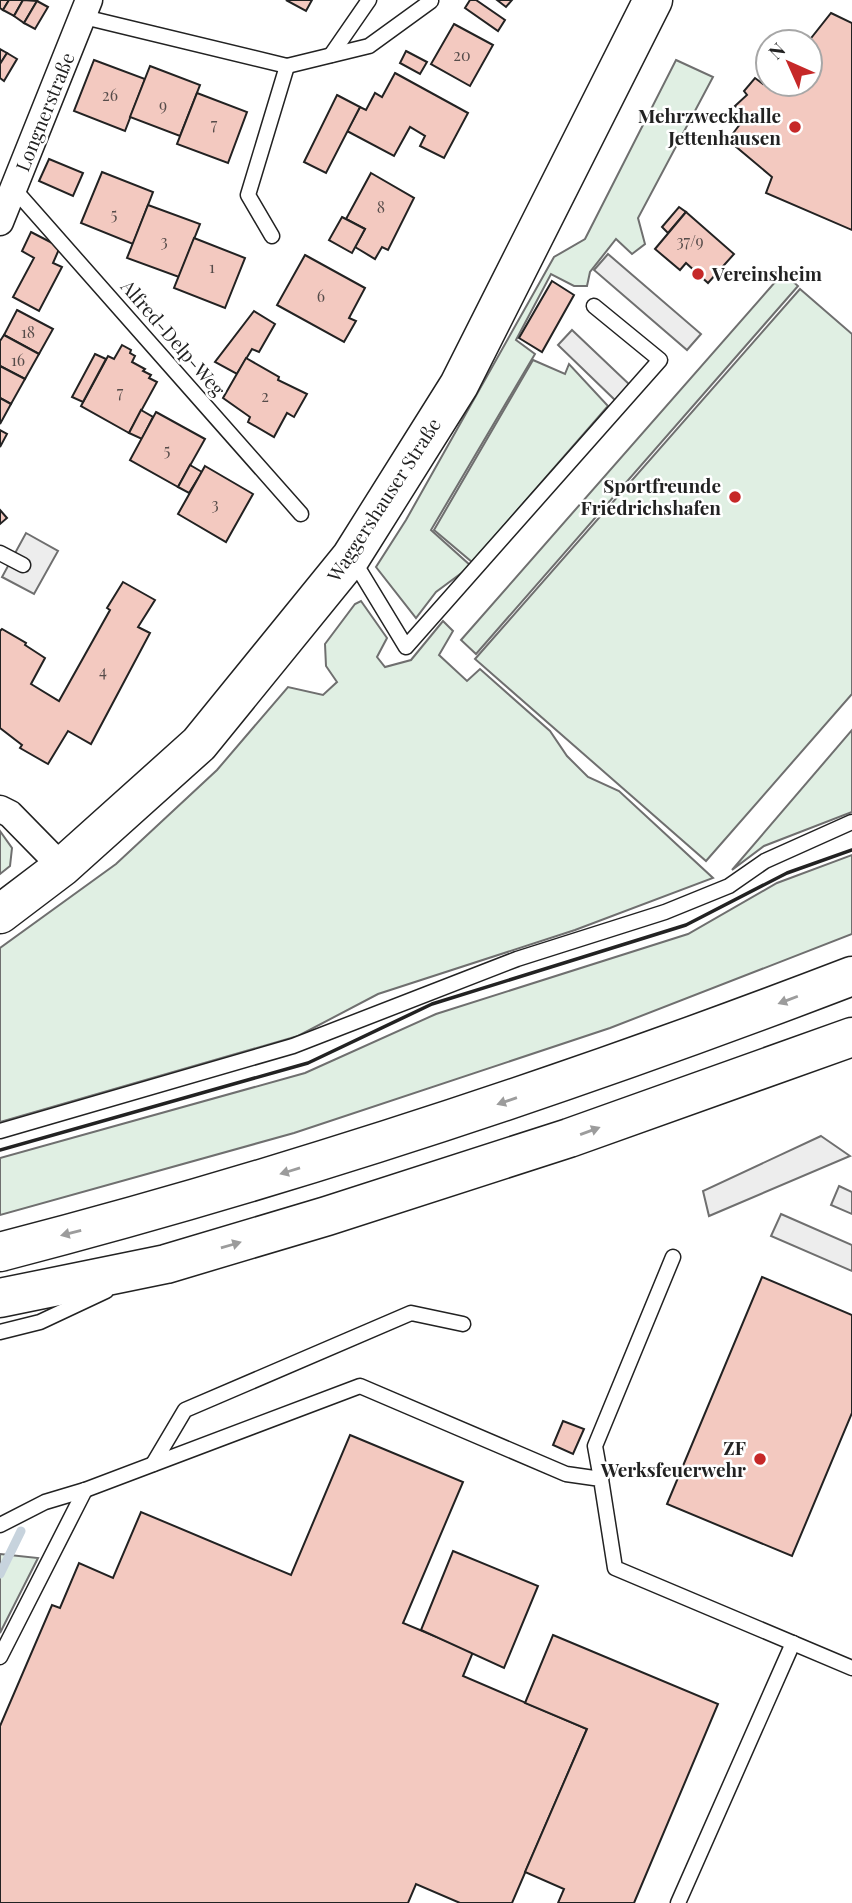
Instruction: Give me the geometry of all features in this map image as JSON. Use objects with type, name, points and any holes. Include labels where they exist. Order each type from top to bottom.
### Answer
[{"type":"main road","name":"Waggershauser Straße","points":[[0,914],[62,867],[199,744],[351,557],[459,385],[653,0]]},
{"type":"main road","points":[[0,1252],[95,1227],[393,1139],[571,1080],[852,976]]},
{"type":"main road","points":[[0,1297],[166,1264],[479,1168],[852,1037]]},
{"type":"street","name":"Longnerstraße","points":[[0,222],[87,9]]},
{"type":"street","points":[[0,809],[10,814],[62,867]]},
{"type":"lane","points":[[331,55],[369,0]]},
{"type":"lane","points":[[87,9],[287,66],[369,46],[431,1]]},
{"type":"lane","points":[[272,236],[248,195],[287,66]]},
{"type":"lane","name":"Alfred-Delp-Weg","points":[[14,189],[301,514]]},
{"type":"lane","points":[[351,557],[406,647],[660,360],[594,306]]},
{"type":"lane","points":[[0,552],[23,565]]},
{"type":"lane","points":[[0,1131],[293,1046],[517,959],[665,912],[729,886],[765,861],[852,822]]},
{"type":"lane","points":[[673,1257],[595,1446],[615,1568],[852,1668]]},
{"type":"lane","points":[[0,1332],[40,1322],[166,1264]]},
{"type":"lane","points":[[153,1464],[185,1410],[411,1312],[463,1324]]},
{"type":"lane","points":[[3,1523],[45,1502],[85,1490],[360,1385],[566,1474],[601,1479]]},
{"type":"lane","points":[[0,1657],[85,1490]]},
{"type":"lane","points":[[678,1903],[793,1643]]},
{"type":"green space","points":[[676,60],[713,77],[638,218],[645,244],[632,254],[616,239],[590,272],[587,286],[574,286],[551,274],[516,340],[535,354],[431,530],[471,566],[436,592],[416,618],[376,567],[406,520],[554,257],[585,239]]},
{"type":"green space","points":[[783,273],[798,286],[476,654],[461,640]]},
{"type":"green space","name":"Sportfreunde Friedrichshafen","points":[[800,289],[852,334],[852,694],[706,861],[475,659]]},
{"type":"green space","points":[[533,360],[565,374],[569,364],[608,406],[472,562],[434,530]]},
{"type":"green space","points":[[361,601],[387,638],[377,657],[385,667],[411,660],[443,621],[453,631],[439,655],[467,681],[480,669],[550,731],[567,756],[588,777],[619,791],[713,878],[575,930],[378,994],[298,1036],[0,1122],[0,948],[116,864],[217,770],[288,687],[323,695],[337,682],[326,666],[325,644],[355,604]]},
{"type":"green space","points":[[852,730],[852,812],[764,846],[732,870]]},
{"type":"green space","points":[[0,831],[12,848],[10,866],[0,874]]},
{"type":"green space","points":[[852,855],[852,934],[610,1028],[294,1133],[0,1215],[0,1158],[305,1073],[436,1014],[688,934],[777,883]]},
{"type":"green space","points":[[0,1554],[38,1558],[0,1633]]},
{"type":"shaded area","points":[[608,254],[701,334],[687,350],[594,270]]},
{"type":"shaded area","points":[[572,330],[631,386],[616,401],[558,345]]},
{"type":"shaded area","points":[[26,533],[58,551],[34,594],[2,577]]},
{"type":"shaded area","points":[[821,1136],[850,1156],[709,1216],[703,1191]]},
{"type":"shaded area","points":[[839,1186],[852,1192],[852,1214],[831,1205]]},
{"type":"shaded area","points":[[781,1214],[852,1245],[852,1271],[771,1236]]},
{"type":"building","points":[[0,0],[9,0],[3,10],[0,8]]},
{"type":"building","points":[[9,0],[23,0],[14,16],[3,10]]},
{"type":"building","points":[[23,0],[37,1],[24,23],[14,16]]},
{"type":"building","points":[[286,0],[312,0],[306,11]]},
{"type":"building","points":[[470,0],[476,0],[505,20],[498,31],[465,8]]},
{"type":"building","points":[[497,0],[512,0],[506,7]]},
{"type":"building","points":[[37,1],[48,7],[35,29],[24,23]]},
{"type":"building","name":"Mehrzweckhalle Jettenhausen","points":[[831,13],[852,23],[852,230],[766,193],[772,177],[728,140],[747,115],[735,106],[747,95],[744,91],[754,79],[754,98],[824,98],[824,28],[819,28]]},
{"type":"building","points":[[454,24],[493,45],[470,86],[431,64]]},
{"type":"building","points":[[0,49],[7,53],[0,64]]},
{"type":"building","points":[[406,51],[427,62],[420,74],[400,63]]},
{"type":"building","points":[[7,53],[17,59],[4,81],[0,78],[0,64]]},
{"type":"building","points":[[94,60],[145,79],[125,131],[74,111]]},
{"type":"building","points":[[150,66],[200,85],[180,136],[130,117]]},
{"type":"building","points":[[395,73],[468,113],[444,158],[420,146],[425,136],[410,127],[394,156],[347,131],[360,107],[366,110],[375,93],[382,97]]},
{"type":"building","points":[[197,93],[247,112],[228,163],[177,144]]},
{"type":"building","points":[[337,95],[360,107],[326,173],[304,162]]},
{"type":"building","points":[[49,159],[83,173],[73,196],[39,181]]},
{"type":"building","points":[[102,172],[153,192],[133,244],[81,223]]},
{"type":"building","points":[[371,173],[414,198],[388,250],[382,247],[375,259],[355,247],[365,229],[346,219]]},
{"type":"building","points":[[148,205],[200,224],[179,277],[127,258]]},
{"type":"building","points":[[679,207],[686,212],[668,233],[662,227]]},
{"type":"building","points":[[686,212],[734,254],[708,283],[686,263],[680,270],[655,249]]},
{"type":"building","points":[[342,217],[365,229],[352,253],[329,240]]},
{"type":"building","points":[[31,232],[60,247],[53,263],[62,267],[39,311],[13,297],[34,258],[22,251]]},
{"type":"building","points":[[194,238],[245,258],[225,308],[174,288]]},
{"type":"building","points":[[305,255],[365,288],[349,318],[356,321],[344,342],[277,305]]},
{"type":"building","points":[[552,281],[574,295],[542,352],[519,338]]},
{"type":"building","points":[[17,310],[53,329],[39,354],[4,335]]},
{"type":"building","points":[[254,311],[275,324],[259,352],[252,349],[237,374],[215,362]]},
{"type":"building","points":[[4,335],[39,354],[25,379],[0,366],[0,341]]},
{"type":"building","points":[[122,345],[135,356],[132,362],[145,369],[143,371],[151,375],[149,378],[157,382],[129,433],[81,406],[108,356],[114,359]]},
{"type":"building","points":[[95,354],[106,359],[83,402],[72,397]]},
{"type":"building","points":[[246,358],[279,377],[278,380],[307,394],[294,417],[287,413],[274,437],[248,422],[250,417],[223,398]]},
{"type":"building","points":[[0,366],[25,379],[11,404],[0,398]]},
{"type":"building","points":[[0,398],[11,404],[0,424]]},
{"type":"building","points":[[141,410],[153,417],[142,439],[129,433]]},
{"type":"building","points":[[156,412],[205,439],[178,487],[130,460]]},
{"type":"building","points":[[0,430],[7,434],[0,447]]},
{"type":"building","points":[[190,465],[202,472],[189,493],[178,487]]},
{"type":"building","points":[[205,466],[253,494],[226,542],[178,514]]},
{"type":"building","points":[[0,510],[7,518],[0,524]]},
{"type":"building","points":[[123,582],[155,600],[138,627],[150,633],[91,744],[68,731],[48,764],[20,748],[22,745],[0,728],[0,631],[2,629],[26,643],[25,645],[45,658],[31,684],[59,701]]},
{"type":"building","name":"ZF Werksfeuerwehr","points":[[762,1277],[852,1315],[852,1413],[792,1556],[667,1504]]},
{"type":"building","points":[[563,1421],[584,1429],[573,1454],[553,1445]]},
{"type":"building","points":[[350,1435],[463,1482],[403,1623],[473,1652],[463,1676],[587,1729],[512,1903],[460,1903],[416,1884],[408,1903],[0,1903],[0,1726],[52,1605],[60,1608],[79,1563],[113,1578],[141,1512],[291,1575]]},
{"type":"building","points":[[453,1551],[538,1586],[504,1668],[421,1630]]},
{"type":"building","points":[[553,1635],[718,1704],[634,1903],[558,1903],[564,1889],[525,1872],[587,1729],[525,1703]]},
{"type":"waterway","points":[[0,1574],[21,1531]]},
{"type":"wall","points":[[0,1150],[308,1063],[432,1004],[686,925],[787,873],[852,850]]},
{"type":"place","name":"Mehrzweckhalle Jettenhausen","points":[[795,127]]},
{"type":"place","name":"Vereinsheim","points":[[698,274]]},
{"type":"place","name":"Sportfreunde Friedrichshafen","points":[[735,497]]},
{"type":"place","name":"ZF Werksfeuerwehr","points":[[760,1459]]}]
